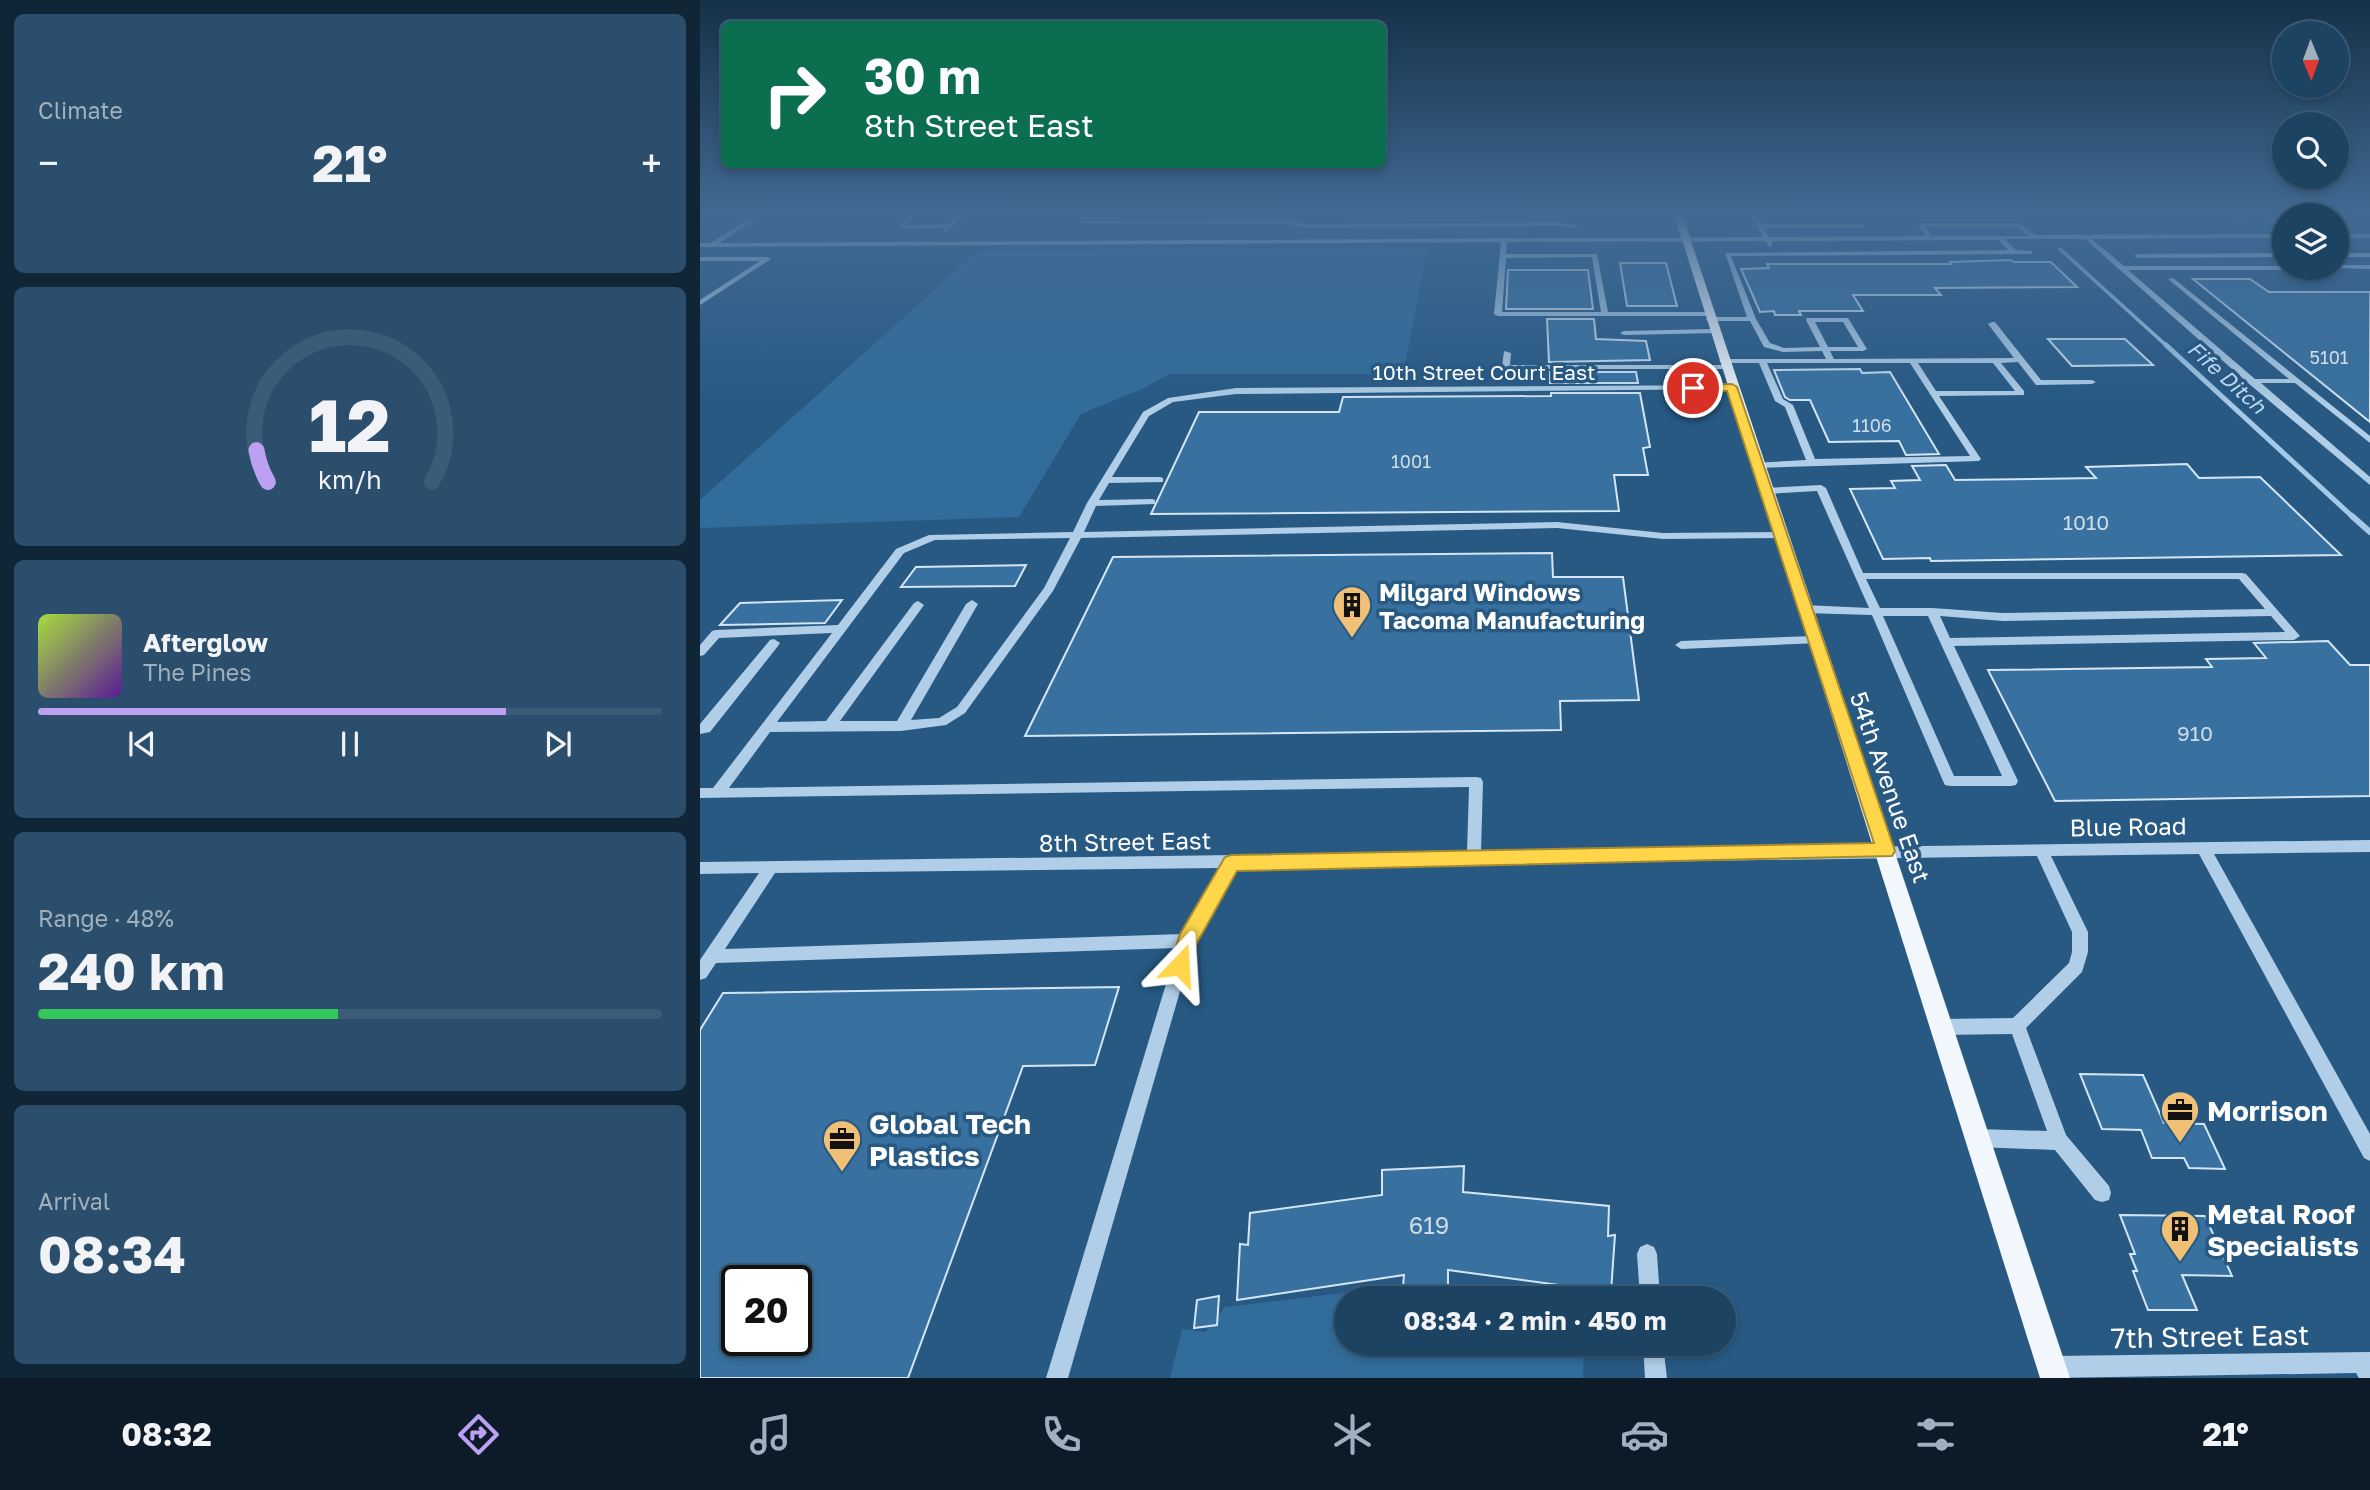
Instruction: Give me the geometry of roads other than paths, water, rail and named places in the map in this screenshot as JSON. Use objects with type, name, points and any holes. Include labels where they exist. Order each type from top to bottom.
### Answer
[{"type":"main road","name":"54th Avenue East","points":[[1697,278],[2054,1373]]},
{"type":"street","points":[[700,303],[738,278]]},
{"type":"street","points":[[1599,278],[1605,314],[1711,321]]},
{"type":"street","points":[[1736,278],[1752,319],[1767,345],[1783,350],[1825,349],[1863,349],[1845,320],[1810,320],[1825,349],[1831,361]]},
{"type":"street","points":[[2135,278],[2370,482]]},
{"type":"street","points":[[2171,279],[2370,440]]},
{"type":"street","points":[[1624,333],[1711,321],[1752,319]]},
{"type":"street","points":[[1992,324],[2039,383],[2092,382]]},
{"type":"street","points":[[1507,354],[1506,367],[1724,364],[1762,361],[1912,361],[1976,459],[1757,465]]},
{"type":"street","points":[[1995,360],[2020,360]]},
{"type":"street","points":[[1934,394],[2021,393],[1995,360]]},
{"type":"street","points":[[1762,361],[1779,401],[1789,405],[1812,462]]},
{"type":"street","points":[[2251,381],[2297,381]]},
{"type":"street","name":"10th Street Court East","points":[[768,727],[901,726],[942,722],[961,710],[1049,589],[1092,503],[1146,414],[1171,400],[1236,391],[1732,387]]},
{"type":"street","points":[[1106,480],[1160,480]]},
{"type":"street","points":[[1092,503],[1152,502]]},
{"type":"street","points":[[717,793],[900,551],[933,537],[1557,525],[1663,536],[1780,535]]},
{"type":"street","points":[[1932,612],[1946,642],[2011,781],[1950,781],[1859,576],[2242,576],[2294,636],[1946,642]]},
{"type":"street","points":[[901,726],[972,604]]},
{"type":"street","points":[[830,726],[918,605]]},
{"type":"street","points":[[1804,608],[2003,617],[2274,612]]},
{"type":"street","points":[[700,652],[716,634],[842,629]]},
{"type":"street","points":[[1681,645],[1814,640]]},
{"type":"street","points":[[700,729],[705,729],[774,643]]},
{"type":"street","points":[[700,793],[1476,782],[1474,857]]},
{"type":"street","name":"Blue Road","points":[[1886,851],[2370,846]]},
{"type":"street","name":"8th Street East","points":[[700,868],[1231,863],[1886,851]]},
{"type":"street","points":[[1057,1378],[1188,941],[1231,863]]},
{"type":"street","points":[[700,973],[771,868]]},
{"type":"street","points":[[712,956],[1188,941]]},
{"type":"street","points":[[1942,1027],[2017,1026],[2059,1141],[2102,1193]]},
{"type":"street","points":[[1977,1138],[2059,1141]]},
{"type":"street","points":[[1647,1254],[1649,1286]]},
{"type":"street","points":[[1654,1356],[1656,1378]]},
{"type":"street","name":"7th Street East","points":[[2054,1373],[2367,1367]]},
{"type":"lane","points":[[1501,278],[1499,314],[1605,314]]},
{"type":"lane","points":[[1912,361],[1995,360]]},
{"type":"lane","points":[[1765,491],[1821,488],[1859,576]]},
{"type":"lane","points":[[2203,848],[2370,1152]]},
{"type":"lane","points":[[2017,1026],[2076,967],[2080,952],[2080,932],[2041,849]]},
{"type":"waterway","name":"Fife Ditch","points":[[2092,278],[2168,347]]},
{"type":"waterway","name":"Fife Ditch","points":[[2166,345],[2354,518]]},
{"type":"waterway","name":"Fife Ditch","points":[[2352,516],[2370,532]]},
{"type":"place","name":"Milgard Windows Tacoma Manufacturing","points":[[1352,639]]},
{"type":"place","name":"Morrison","points":[[2180,1144]]},
{"type":"place","name":"Global Tech Plastics","points":[[842,1173]]},
{"type":"place","name":"Metal Roof Specialists","points":[[2180,1263]]}]
